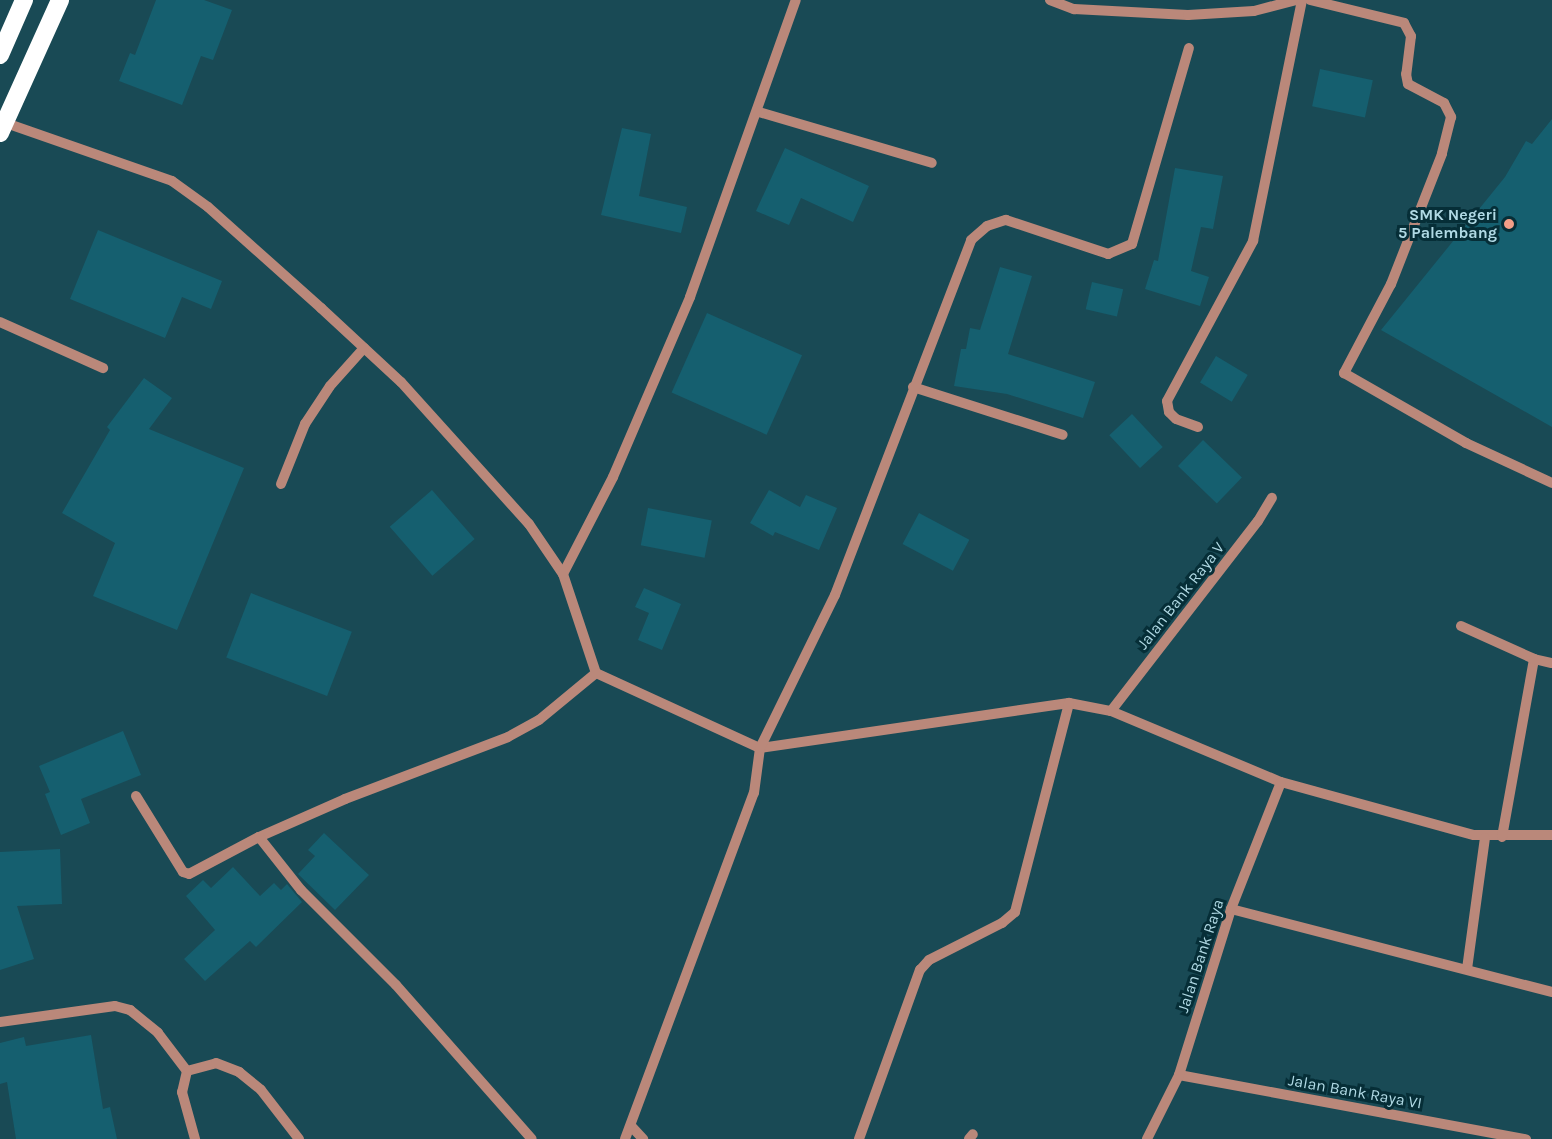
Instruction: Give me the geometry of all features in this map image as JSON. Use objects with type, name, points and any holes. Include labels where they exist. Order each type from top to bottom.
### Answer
[{"type":"highway","points":[[0,55],[24,0]]},
{"type":"highway","points":[[2,126],[60,0]]},
{"type":"street","points":[[563,574],[613,477],[690,297],[759,112],[796,0]]},
{"type":"street","points":[[1050,0],[1075,5],[1188,15],[1254,11],[1296,0]]},
{"type":"street","points":[[1197,427],[1176,419],[1169,412],[1167,401],[1252,241],[1302,0]]},
{"type":"street","points":[[1310,0],[1404,23],[1411,36],[1406,74],[1408,84],[1444,103],[1451,117],[1442,154],[1391,284],[1344,373],[1466,443],[1552,483]]},
{"type":"street","points":[[626,1139],[754,793],[760,748],[835,595],[889,460],[913,387],[967,249],[976,234],[987,226],[1006,220],[1108,255],[1132,244],[1188,48]]},
{"type":"street","points":[[759,112],[932,162]]},
{"type":"street","points":[[2,126],[172,181],[252,244],[401,382],[529,524],[563,574],[596,673],[760,748],[1069,703],[1111,711],[1281,782],[1485,837],[1552,835]]},
{"type":"street","points":[[0,322],[103,368]]},
{"type":"street","points":[[281,484],[305,424],[330,386],[364,348]]},
{"type":"street","points":[[913,387],[1063,435]]},
{"type":"street","name":"Jalan Bank Raya V","points":[[1111,711],[1258,521],[1272,498]]},
{"type":"street","points":[[1461,626],[1534,659],[1552,663]]},
{"type":"street","points":[[1502,837],[1534,659]]},
{"type":"street","points":[[136,796],[183,872],[189,874],[259,837],[345,799],[508,737],[539,720],[596,673]]},
{"type":"street","points":[[859,1139],[920,970],[929,960],[1002,923],[1015,912],[1069,703]]},
{"type":"street","name":"Jalan Bank Raya","points":[[1147,1139],[1179,1075],[1231,909],[1281,782]]},
{"type":"street","points":[[259,837],[301,890],[396,985],[532,1139]]},
{"type":"street","points":[[1467,969],[1485,837]]},
{"type":"street","points":[[1231,909],[1552,992]]},
{"type":"street","points":[[0,1022],[122,1008],[143,1018],[187,1071]]},
{"type":"street","points":[[187,1071],[216,1063],[239,1072],[261,1090],[299,1139]]},
{"type":"street","points":[[187,1071],[182,1092],[195,1139]]},
{"type":"street","name":"Jalan Bank Raya VI","points":[[1179,1075],[1526,1139]]},
{"type":"street","points":[[632,1126],[643,1139]]},
{"type":"building","points":[[156,0],[204,0],[232,10],[213,60],[201,56],[182,105],[119,81],[130,53],[135,55]]},
{"type":"building","points":[[1320,69],[1373,80],[1365,117],[1312,106]]},
{"type":"building","name":"SMK Negeri 5 Palembang","points":[[1552,119],[1552,427],[1381,330],[1505,177],[1526,141],[1532,144]]},
{"type":"building","points":[[622,128],[651,134],[639,196],[687,207],[681,233],[601,215]]},
{"type":"building","points":[[785,148],[869,186],[853,222],[801,198],[789,225],[756,211]]},
{"type":"building","points":[[1175,168],[1223,176],[1213,229],[1201,227],[1191,271],[1209,277],[1200,306],[1145,289],[1154,260],[1158,261]]},
{"type":"building","points":[[98,230],[222,281],[211,309],[182,297],[165,338],[70,299]]},
{"type":"building","points":[[1000,267],[1032,276],[1008,354],[1095,382],[1083,418],[1007,394],[954,386],[961,349],[966,349],[970,328],[980,330]]},
{"type":"building","points":[[1092,282],[1123,289],[1117,316],[1086,309]]},
{"type":"building","points":[[707,313],[802,355],[767,435],[672,392]]},
{"type":"building","points":[[1216,356],[1248,375],[1232,402],[1200,383]]},
{"type":"building","points":[[144,378],[172,398],[149,429],[244,468],[177,630],[93,596],[115,543],[62,513],[110,430],[107,427]]},
{"type":"building","points":[[1132,414],[1163,447],[1140,468],[1109,435]]},
{"type":"building","points":[[1203,440],[1242,478],[1217,503],[1178,466]]},
{"type":"building","points":[[432,490],[475,539],[432,576],[390,527]]},
{"type":"building","points":[[769,490],[800,507],[806,495],[837,508],[819,550],[775,532],[773,536],[750,523]]},
{"type":"building","points":[[648,508],[712,520],[705,558],[641,545]]},
{"type":"building","points":[[919,513],[969,540],[953,571],[903,544]]},
{"type":"building","points":[[644,588],[681,604],[662,650],[638,640],[649,613],[635,607]]},
{"type":"building","points":[[251,593],[352,632],[327,696],[226,657]]},
{"type":"building","points":[[123,731],[141,775],[81,799],[90,823],[61,835],[45,794],[50,792],[39,766]]},
{"type":"building","points":[[324,833],[369,875],[335,910],[298,874],[315,856],[308,850]]},
{"type":"building","points":[[60,849],[62,904],[17,906],[34,959],[0,970],[0,852]]},
{"type":"building","points":[[233,867],[260,896],[274,883],[281,890],[287,884],[302,902],[256,947],[250,941],[205,981],[184,959],[215,930],[186,896],[203,880],[211,888]]},
{"type":"building","points":[[91,1035],[103,1109],[110,1107],[117,1139],[16,1139],[7,1082],[0,1084],[0,1043],[24,1037],[26,1046]]},
{"type":"place","name":"SMK Negeri 5 Palembang","points":[[1509,224]]}]
